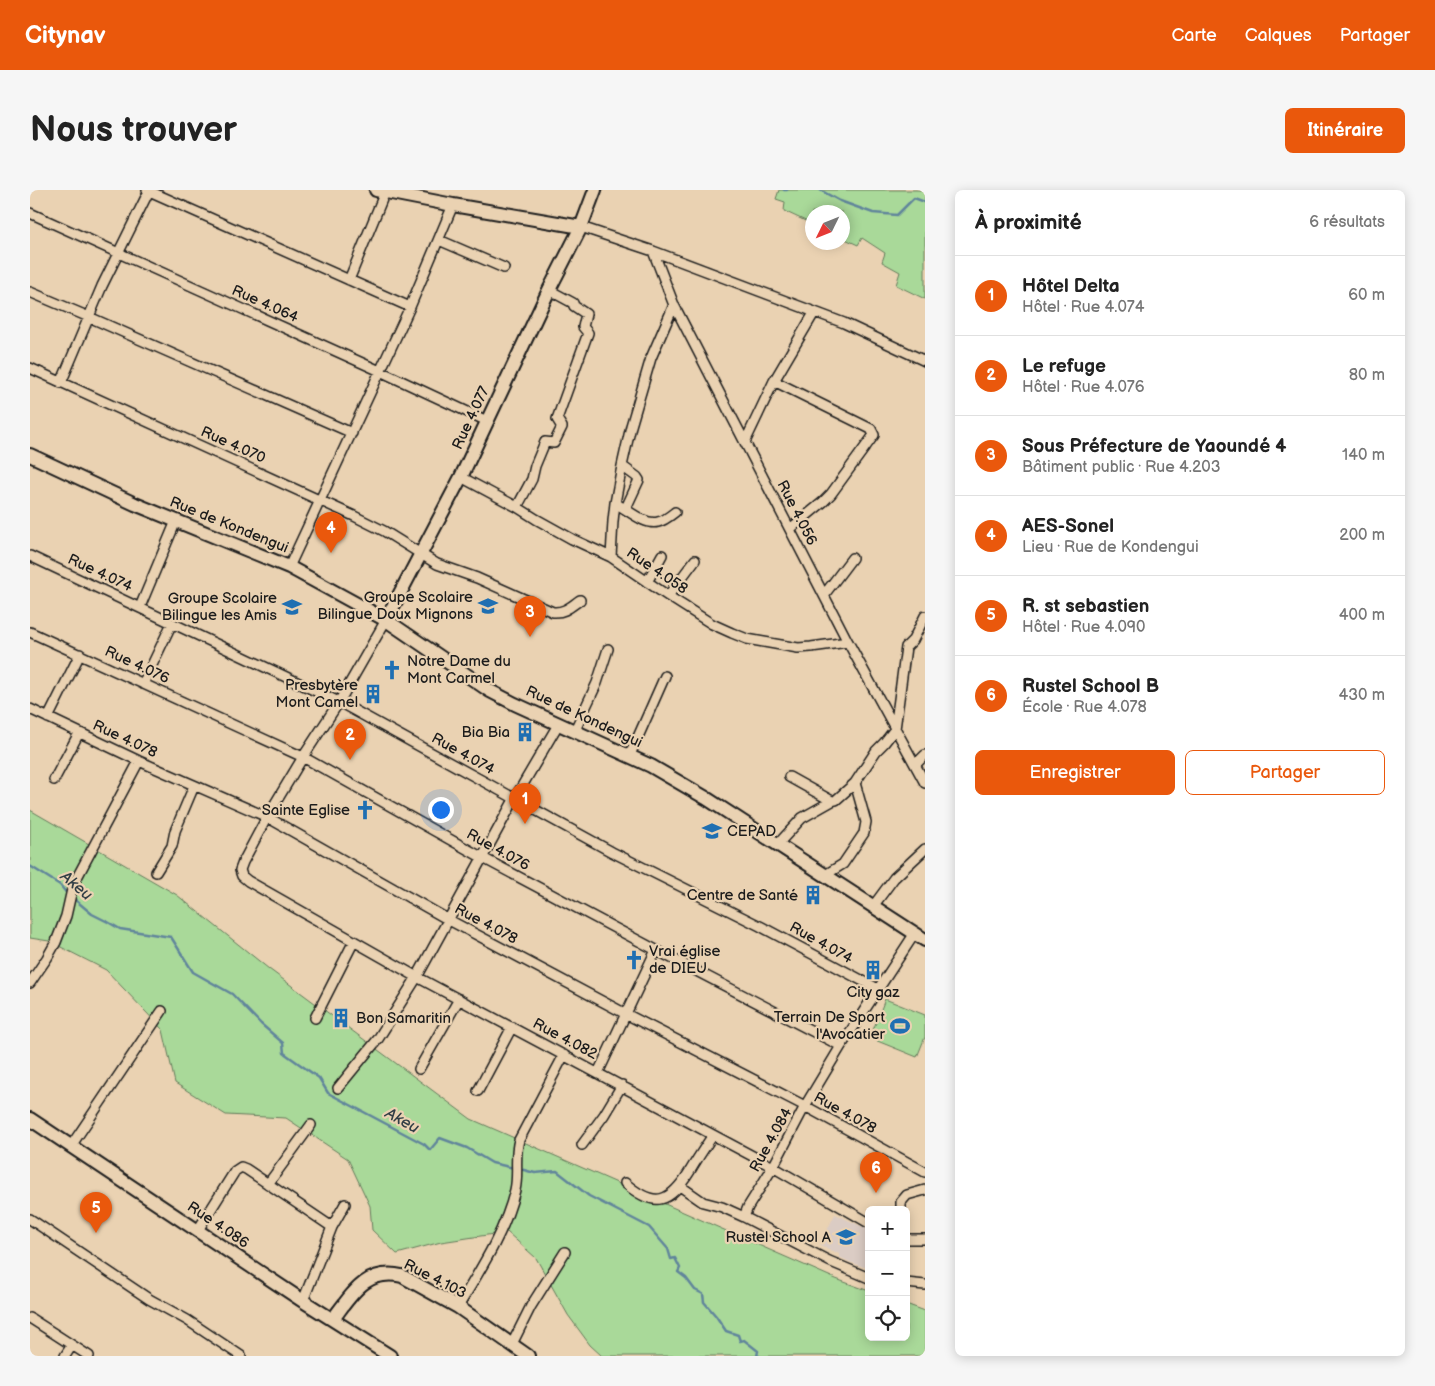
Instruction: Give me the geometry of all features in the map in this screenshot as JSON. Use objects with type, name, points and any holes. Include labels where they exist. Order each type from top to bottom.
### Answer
[{"type":"main road","name":"Rue 4.077","points":[[386,620],[461,477],[549,290],[581,227],[595,190]]},
{"type":"main road","points":[[381,191],[581,227]]},
{"type":"main road","name":"Rue de Kondengui","points":[[30,455],[118,496],[289,567],[386,620],[490,690],[515,704],[630,755],[706,798],[920,937]]},
{"type":"main road","name":"Rue 4.086","points":[[30,1119],[303,1301],[390,1356]]},
{"type":"main road","name":"Rue 4.103","points":[[333,1319],[359,1286],[372,1278],[387,1274],[402,1276],[458,1307],[528,1356]]},
{"type":"street","points":[[61,383],[118,253],[148,191],[410,308]]},
{"type":"street","points":[[349,280],[381,191]]},
{"type":"street","points":[[289,567],[410,308],[454,205]]},
{"type":"street","name":"Rue 4.064","points":[[30,213],[487,421]]},
{"type":"street","points":[[581,227],[653,251],[844,323],[925,361]]},
{"type":"street","points":[[439,240],[504,268]]},
{"type":"street","name":"Rue 4.056","points":[[653,251],[674,306],[848,642],[925,783]]},
{"type":"street","points":[[517,507],[532,478],[545,442],[554,443],[562,427],[557,419],[588,333],[583,327],[586,314],[574,306],[573,302],[549,290]]},
{"type":"street","points":[[30,292],[352,433]]},
{"type":"street","points":[[611,557],[612,521],[631,426],[651,358],[674,306]]},
{"type":"street","points":[[745,442],[774,381],[814,313]]},
{"type":"street","name":"Rue 4.070","points":[[30,368],[320,500],[384,531],[437,564],[477,578],[553,612],[560,613],[580,600]]},
{"type":"street","points":[[774,381],[872,428],[874,436],[831,494],[790,529]]},
{"type":"street","points":[[622,466],[638,477],[639,480],[626,508]]},
{"type":"street","name":"Rue 4.058","points":[[461,477],[517,507],[536,520],[611,557],[712,624],[747,639],[798,648],[848,642]]},
{"type":"street","points":[[615,503],[626,508],[642,520],[649,522],[657,523],[675,512]]},
{"type":"street","points":[[140,607],[176,521]]},
{"type":"street","points":[[647,582],[662,555]]},
{"type":"street","name":"Rue 4.074","points":[[30,556],[339,702],[612,852],[760,926],[878,989]]},
{"type":"street","points":[[824,594],[852,558]]},
{"type":"street","points":[[668,596],[695,560]]},
{"type":"street","points":[[777,845],[802,818],[836,800],[855,783],[876,751],[895,728],[906,647],[913,640],[925,616]]},
{"type":"street","points":[[267,817],[339,702],[386,620]]},
{"type":"street","points":[[143,684],[172,623]]},
{"type":"street","name":"Rue 4.076","points":[[30,632],[303,757],[483,858],[841,1046]]},
{"type":"street","points":[[575,730],[596,684],[608,650]]},
{"type":"street","points":[[48,718],[80,654]]},
{"type":"street","points":[[630,755],[665,676]]},
{"type":"street","name":"Rue 4.078","points":[[30,709],[139,761],[267,817],[449,920],[805,1106],[925,1172]]},
{"type":"street","points":[[338,1088],[378,1039],[417,977],[559,722]]},
{"type":"street","points":[[54,780],[79,732]]},
{"type":"street","points":[[916,764],[925,755]]},
{"type":"street","points":[[30,982],[56,942],[66,916],[73,885],[139,761]]},
{"type":"street","points":[[789,777],[832,801]]},
{"type":"street","points":[[825,875],[843,864],[864,833],[866,822],[855,783]]},
{"type":"street","points":[[156,872],[172,846],[175,831],[194,786]]},
{"type":"street","name":"Rue 4.082","points":[[267,817],[240,870],[242,876],[248,881],[417,977],[773,1167],[865,1221]]},
{"type":"street","points":[[874,906],[894,878],[925,849]]},
{"type":"street","name":"Rue 4.084","points":[[744,1216],[773,1167],[805,1106],[841,1046],[878,989],[920,937]]},
{"type":"street","points":[[315,1018],[354,941]]},
{"type":"street","points":[[598,1073],[656,950]]},
{"type":"street","points":[[419,1069],[459,998]]},
{"type":"street","points":[[71,1146],[162,1010]]},
{"type":"street","points":[[478,1091],[512,1027]]},
{"type":"street","points":[[458,1307],[480,1271],[506,1220],[516,1188],[516,1154],[519,1140],[564,1055]]},
{"type":"street","points":[[582,1145],[604,1115],[622,1085]]},
{"type":"street","points":[[268,1184],[311,1125]]},
{"type":"street","points":[[625,1183],[644,1197],[666,1198],[673,1194],[680,1186],[713,1135]]},
{"type":"street","points":[[198,1230],[238,1169],[241,1168],[246,1169],[332,1226]]},
{"type":"street","points":[[680,1186],[703,1202],[744,1216],[830,1261],[865,1275]]},
{"type":"street","points":[[901,1206],[901,1202],[907,1195],[925,1190]]},
{"type":"street","points":[[303,1301],[332,1226],[345,1204]]},
{"type":"street","points":[[30,1219],[149,1299],[186,1320],[241,1356]]},
{"type":"street","points":[[910,1239],[925,1239]]},
{"type":"street","points":[[512,1344],[531,1306],[565,1252]]},
{"type":"street","points":[[910,1283],[925,1285]]},
{"type":"street","points":[[30,1318],[89,1356]]},
{"type":"street","points":[[65,1356],[72,1344]]},
{"type":"shaded area","name":"Rustel School A","points":[[835,1214],[865,1228],[865,1267],[839,1257],[839,1254],[820,1245]]},
{"type":"green space","points":[[779,190],[925,190],[925,299],[896,285],[900,272],[882,262],[885,253],[862,238],[858,245],[850,241],[850,205],[805,205],[805,221],[784,211],[785,202],[776,199]]},
{"type":"green space","points":[[30,810],[177,895],[269,969],[471,1119],[836,1279],[865,1290],[865,1341],[910,1341],[910,1305],[925,1311],[925,1356],[602,1356],[590,1345],[568,1315],[536,1258],[507,1232],[441,1242],[397,1254],[372,1230],[370,1206],[348,1159],[286,1118],[226,1115],[175,1083],[163,1030],[106,970],[49,941],[30,938]]},
{"type":"green space","name":"Terrain De Sport l'Avocatier","points":[[885,999],[925,1015],[925,1037],[917,1057],[870,1038]]},
{"type":"waterway","points":[[820,190],[840,201],[873,213],[897,215],[914,198],[925,202]]},
{"type":"waterway","name":"Akeu","points":[[30,866],[60,885],[68,895]]},
{"type":"waterway","name":"Akeu","points":[[73,898],[92,914],[120,929],[171,937],[193,972],[232,994],[261,1024],[283,1043],[284,1053],[319,1078],[328,1093],[424,1144],[430,1150],[440,1138],[467,1148],[492,1163],[514,1168]]},
{"type":"waterway","name":"Akeu","points":[[520,1169],[535,1173],[557,1171],[589,1196],[649,1227],[668,1249],[671,1259],[675,1258],[680,1268],[678,1272],[686,1278],[695,1290],[703,1294],[704,1302],[726,1331],[738,1335],[740,1341],[744,1340],[758,1351],[757,1356],[759,1356]]},
{"type":"place","name":"AES-Sonel","points":[[331,553]]},
{"type":"place","name":"Groupe Scolaire Bilingue Doux Mignons","points":[[488,606]]},
{"type":"place","name":"Groupe Scolaire Bilingue les Amis","points":[[292,607]]},
{"type":"place","name":"Sous Préfecture de Yaoundé 4","points":[[530,637]]},
{"type":"place","name":"Notre Dame du Mont Carmel","points":[[392,670]]},
{"type":"place","name":"Presbytère Mont Camel","points":[[373,694]]},
{"type":"place","name":"Bia Bia","points":[[525,732]]},
{"type":"place","name":"Le refuge","points":[[350,760]]},
{"type":"place","name":"Sainte Eglise","points":[[365,810]]},
{"type":"place","name":"Hôtel Delta","points":[[525,824]]},
{"type":"place","name":"CEPAD","points":[[712,831]]},
{"type":"place","name":"Centre de Santé","points":[[813,895]]},
{"type":"place","name":"Vrai église de DIEU","points":[[634,960]]},
{"type":"place","name":"City gaz","points":[[873,970]]},
{"type":"place","name":"Bon Samaritin","points":[[341,1018]]},
{"type":"place","name":"Terrain De Sport l'Avocatier","points":[[900,1026]]},
{"type":"place","name":"Rustel School B","points":[[876,1193]]},
{"type":"place","name":"R. st sebastien","points":[[96,1233]]},
{"type":"place","name":"Rustel School A","points":[[846,1237]]}]
